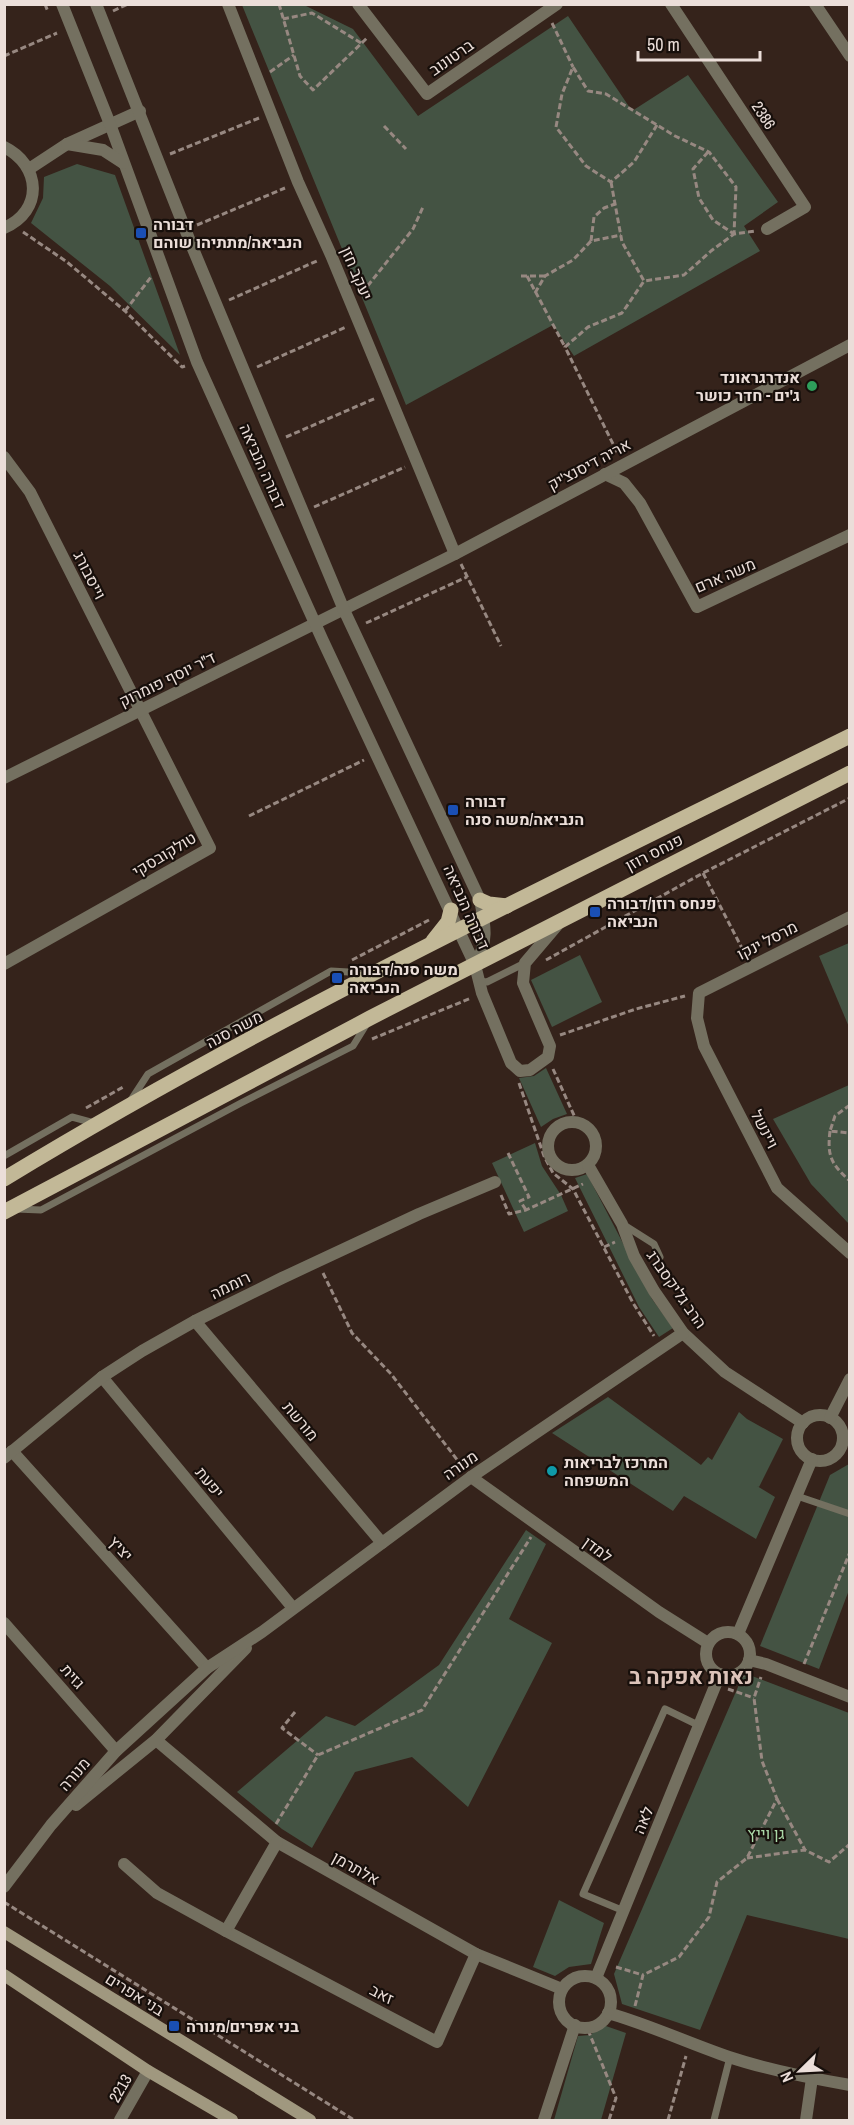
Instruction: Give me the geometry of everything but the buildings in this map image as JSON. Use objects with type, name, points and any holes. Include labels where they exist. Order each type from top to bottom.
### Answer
[{"type":"main road","name":"פנחס רוזן","points":[[483,917],[849,736]]},
{"type":"main road","name":"פנחס רוזן","points":[[475,965],[849,773]]},
{"type":"main road","points":[[480,900],[489,904],[507,906]]},
{"type":"main road","points":[[429,946],[448,922],[450,910]]},
{"type":"main road","name":"משה סנה","points":[[4,1179],[127,1107],[483,917]]},
{"type":"main road","points":[[7,1210],[245,1083],[475,965]]},
{"type":"main road","name":"בני אפרים","points":[[4,1932],[310,2121]]},
{"type":"main road","points":[[4,1976],[148,2071],[232,2121]]},
{"type":"street","name":"דבורה הנביאה","points":[[62,4],[110,124],[197,362],[315,624],[475,965]]},
{"type":"street","name":"דבורה הנביאה","points":[[96,4],[217,306],[344,610],[480,900],[486,936],[482,953],[475,965]]},
{"type":"street","name":"יעקב חזן","points":[[228,4],[298,182],[332,255],[455,554]]},
{"type":"street","name":"ברטונוב","points":[[358,4],[427,94],[552,8]]},
{"type":"street","name":"2386","points":[[671,4],[805,207],[767,229]]},
{"type":"street","points":[[815,4],[849,56]]},
{"type":"street","points":[[29,169],[67,144],[140,111]]},
{"type":"street","points":[[67,144],[103,150],[123,163]]},
{"type":"street","points":[[4,147],[20,156],[29,169],[33,183],[32,198],[26,212],[16,223],[6,227]]},
{"type":"street","name":"אריה דיסנצ'יק","points":[[344,610],[455,554],[849,345]]},
{"type":"street","name":"וייסבורג","points":[[4,457],[30,492],[140,710]]},
{"type":"street","name":"משה ארם","points":[[605,474],[624,483],[640,503],[697,608],[849,536]]},
{"type":"street","name":"ד\"ר יוסף פומרוק","points":[[4,778],[344,610]]},
{"type":"street","name":"טולקובסקי","points":[[4,964],[210,848],[140,710]]},
{"type":"street","name":"מרסל ינקו","points":[[699,993],[849,917]]},
{"type":"street","points":[[475,965],[480,987],[511,1063],[520,1071],[530,1070],[548,1057],[549,1046],[523,982],[524,968],[562,919]]},
{"type":"street","name":"ויינשל","points":[[699,993],[697,1018],[704,1046],[777,1188],[849,1252]]},
{"type":"street","points":[[577,1122],[590,1130],[596,1144],[596,1152],[588,1165],[573,1171],[564,1170],[557,1166],[548,1152],[550,1136],[561,1124],[577,1122]]},
{"type":"street","name":"הרב גליקסברג","points":[[588,1165],[622,1224],[634,1256],[654,1291],[683,1333],[725,1372],[803,1423]]},
{"type":"street","name":"רוממה","points":[[8,1455],[102,1377],[195,1321],[418,1214],[495,1182]]},
{"type":"street","name":"מורשת","points":[[195,1321],[382,1543]]},
{"type":"street","name":"מנורה","points":[[4,1887],[51,1825],[116,1751],[207,1668],[262,1632],[471,1477],[683,1333]]},
{"type":"street","name":"יפעת","points":[[102,1377],[293,1608]]},
{"type":"street","points":[[830,1418],[849,1379]]},
{"type":"street","points":[[819,1415],[830,1418],[839,1426],[846,1440],[833,1457],[826,1460],[806,1456],[799,1446],[798,1433],[803,1423],[819,1415]]},
{"type":"street","name":"יציץ","points":[[8,1455],[207,1668]]},
{"type":"street","points":[[738,1634],[812,1459]]},
{"type":"street","name":"למדן","points":[[471,1477],[659,1612],[708,1643]]},
{"type":"street","name":"גזית","points":[[4,1623],[116,1751]]},
{"type":"street","name":"מנורה","points":[[51,1825],[156,1740],[262,1632]]},
{"type":"street","points":[[731,1632],[738,1634],[747,1642],[750,1654],[748,1660],[741,1671],[718,1680],[706,1658],[708,1643],[718,1634],[731,1632]]},
{"type":"street","points":[[748,1660],[766,1664],[849,1697]]},
{"type":"street","name":"לאה","points":[[596,1978],[718,1680]]},
{"type":"street","name":"אלתרמן","points":[[156,1740],[273,1839],[476,1954],[562,1989]]},
{"type":"street","points":[[226,1931],[273,1839]]},
{"type":"street","name":"זאב","points":[[124,1863],[157,1893],[437,2042],[476,1954]]},
{"type":"street","points":[[589,1976],[596,1978],[608,1990],[610,2006],[608,2013],[596,2025],[581,2026],[562,2014],[560,1997],[562,1989],[573,1978],[589,1976]]},
{"type":"street","points":[[608,2013],[730,2057],[849,2085]]},
{"type":"street","points":[[544,2121],[581,2026]]},
{"type":"street","name":"2213","points":[[120,2121],[148,2071]]},
{"type":"street","points":[[806,2121],[812,2078]]},
{"type":"lane","points":[[480,987],[487,982],[524,968]]},
{"type":"lane","points":[[127,1107],[148,1074],[331,971],[375,974]]},
{"type":"lane","points":[[7,1210],[41,1210],[353,1046],[370,1018]]},
{"type":"lane","points":[[241,1103],[245,1083]]},
{"type":"lane","points":[[4,1156],[72,1117],[96,1124]]},
{"type":"lane","points":[[622,1224],[654,1244],[660,1257]]},
{"type":"lane","points":[[797,1496],[849,1514]]},
{"type":"lane","points":[[624,1911],[583,1894],[665,1709],[700,1726]]},
{"type":"lane","points":[[714,2121],[730,2057]]},
{"type":"path","points":[[279,4],[300,76],[313,90],[377,28]]},
{"type":"path","points":[[552,8],[573,67],[588,92],[606,94],[675,136],[709,152],[736,187],[734,234]]},
{"type":"path","points":[[283,19],[312,13],[361,43]]},
{"type":"path","points":[[4,56],[57,33]]},
{"type":"path","points":[[259,79],[294,56]]},
{"type":"path","points":[[573,67],[562,94],[556,127],[586,166],[610,182],[622,242],[644,281]]},
{"type":"path","points":[[158,158],[272,113]]},
{"type":"path","points":[[610,182],[634,162],[657,125]]},
{"type":"path","points":[[384,126],[406,149]]},
{"type":"path","points":[[709,152],[693,169],[699,198],[713,220],[734,234]]},
{"type":"path","points":[[186,230],[298,182]]},
{"type":"path","points":[[591,241],[594,217],[604,208],[615,204]]},
{"type":"path","points":[[352,305],[413,229],[423,207]]},
{"type":"path","points":[[6,227],[21,231],[67,262],[125,311],[182,367],[197,362]]},
{"type":"path","points":[[565,347],[588,327],[622,313],[644,281],[684,275],[734,234],[752,232]]},
{"type":"path","points":[[521,276],[545,276],[573,260],[591,241],[621,235]]},
{"type":"path","points":[[217,306],[332,255]]},
{"type":"path","points":[[125,311],[162,264]]},
{"type":"path","points":[[526,276],[565,347],[623,465]]},
{"type":"path","points":[[535,293],[545,276]]},
{"type":"path","points":[[245,373],[359,321]]},
{"type":"path","points":[[274,442],[389,392]]},
{"type":"path","points":[[303,512],[417,462]]},
{"type":"path","points":[[455,554],[501,646]]},
{"type":"path","points":[[368,622],[467,577]]},
{"type":"path","points":[[249,816],[376,752]]},
{"type":"path","points":[[524,968],[849,798]]},
{"type":"path","points":[[703,873],[751,967]]},
{"type":"path","points":[[331,971],[431,920]]},
{"type":"path","points":[[353,1046],[480,987]]},
{"type":"path","points":[[547,1039],[636,1009],[699,993]]},
{"type":"path","points":[[511,1063],[544,1156],[553,1173],[573,1188],[633,1303],[662,1347]]},
{"type":"path","points":[[72,1117],[148,1074]]},
{"type":"path","points":[[558,1081],[577,1122]]},
{"type":"path","points":[[849,1105],[836,1116],[830,1131],[828,1147],[832,1162],[849,1181]]},
{"type":"path","points":[[830,1131],[849,1133]]},
{"type":"path","points":[[508,1153],[529,1197],[520,1201],[526,1210]]},
{"type":"path","points":[[495,1182],[509,1214],[526,1210],[596,1177]]},
{"type":"path","points":[[317,1261],[352,1333],[391,1374],[471,1477]]},
{"type":"path","points":[[273,1839],[318,1755],[422,1710],[538,1526]]},
{"type":"path","points":[[798,1677],[849,1552]]},
{"type":"path","points":[[766,1664],[754,1698],[762,1761],[777,1799],[805,1850]]},
{"type":"path","points":[[718,1680],[754,1698]]},
{"type":"path","points":[[295,1712],[282,1728],[318,1755]]},
{"type":"path","points":[[603,1963],[643,1974],[679,1957],[710,1917],[717,1882],[747,1858],[777,1799]]},
{"type":"path","points":[[747,1858],[805,1850],[830,1862],[849,1844]]},
{"type":"path","points":[[4,1902],[354,2121]]},
{"type":"path","points":[[631,2020],[643,1974]]},
{"type":"path","points":[[581,2026],[616,2098],[609,2121]]},
{"type":"path","points":[[668,2121],[690,2042]]},
{"type":"green space","points":[[242,5],[304,5],[353,29],[418,116],[568,16],[632,111],[688,75],[778,202],[744,226],[760,251],[574,356],[553,325],[406,405]]},
{"type":"green space","points":[[77,164],[115,175],[180,355],[110,286],[31,223],[43,198],[44,177]]},
{"type":"green space","points":[[849,943],[849,1027],[819,956]]},
{"type":"green space","points":[[580,955],[602,1002],[552,1027],[531,980]]},
{"type":"green space","points":[[546,1068],[567,1114],[541,1127],[519,1078],[534,1076]]},
{"type":"green space","points":[[849,1085],[849,1224],[811,1184],[773,1119]]},
{"type":"green space","points":[[535,1143],[542,1166],[561,1195],[568,1211],[524,1232],[492,1163]]},
{"type":"green space","points":[[587,1174],[652,1299],[673,1328],[659,1337],[639,1307],[575,1178]]},
{"type":"green space","points":[[608,1397],[701,1465],[708,1457],[712,1460],[739,1412],[783,1439],[759,1487],[757,1486],[775,1497],[756,1539],[684,1496],[673,1511],[552,1433]]},
{"type":"green space","points":[[849,1464],[849,1590],[819,1669],[760,1646],[830,1475]]},
{"type":"green space","points":[[526,1530],[546,1544],[509,1619],[552,1643],[468,1807],[412,1757],[355,1772],[312,1848],[282,1829],[237,1792],[326,1716],[355,1726],[439,1665]]},
{"type":"green space","name":"גן וייץ","points":[[744,1673],[849,1713],[849,1939],[747,1915],[700,2030],[622,2004],[614,1974]]},
{"type":"green space","points":[[559,1900],[604,1923],[591,1964],[569,1967],[555,1976],[533,1967]]},
{"type":"green space","points":[[603,2025],[626,2033],[601,2120],[554,2120],[578,2036],[590,2035]]},
{"type":"place","name":"דבורה הנביאה/מתתיהו שוהם","points":[[141,233]]},
{"type":"place","name":"אנדרגראונד ג'ים - חדר כושר","points":[[812,386]]},
{"type":"place","name":"דבורה הנביאה/משה סנה","points":[[453,810]]},
{"type":"place","name":"פנחס רוזן/דבורה הנביאה","points":[[595,912]]},
{"type":"place","name":"משה סנה/דבורה הנביאה","points":[[337,978]]},
{"type":"place","name":"המרכז לבריאות המשפחה","points":[[552,1471]]},
{"type":"place","name":"בני אפרים/מנורה","points":[[174,2026]]},
{"type":"district","name":"נאות אפקה ב","points":[[691,1676]]}]
